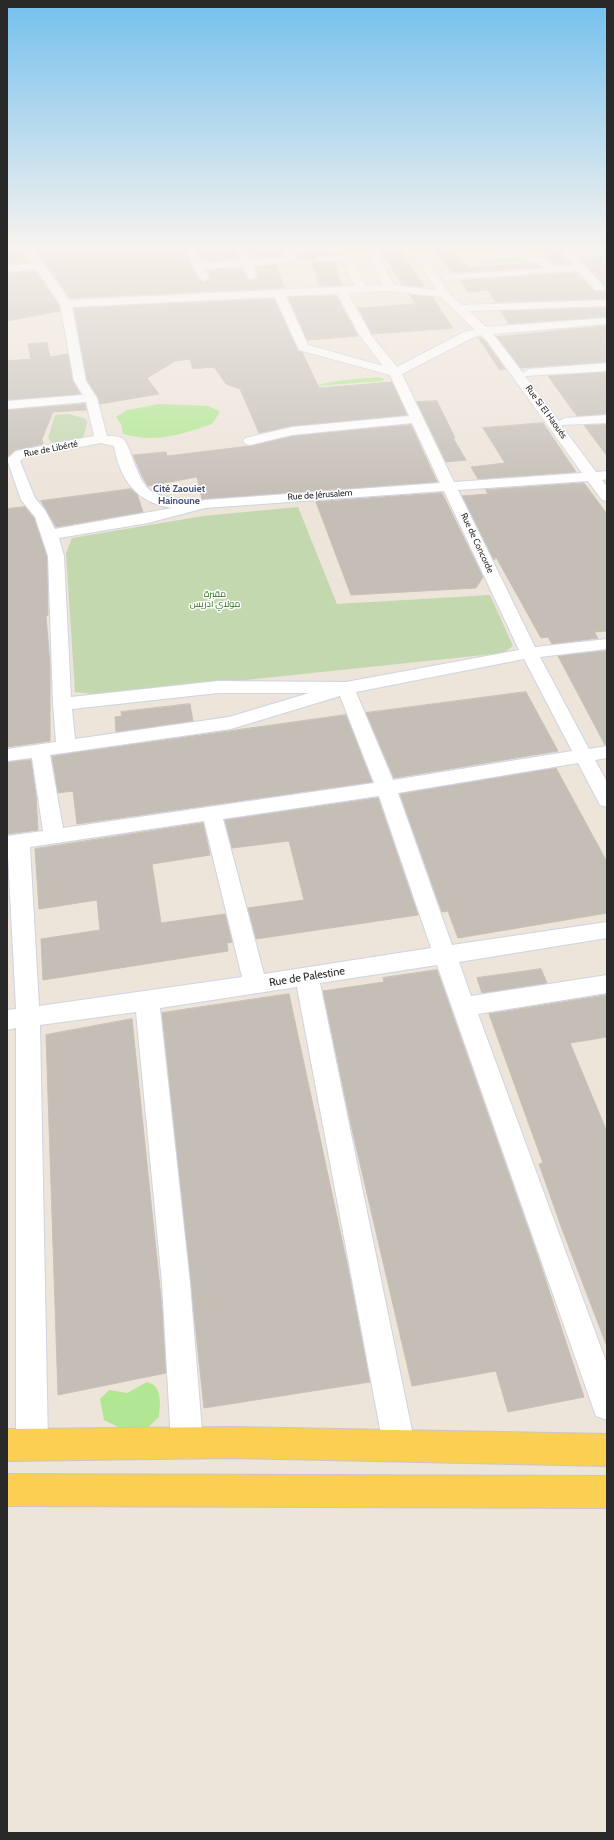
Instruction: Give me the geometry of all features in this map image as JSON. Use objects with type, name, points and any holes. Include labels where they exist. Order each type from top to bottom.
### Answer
[{"type":"main road","points":[[19,1445],[187,1442],[607,1450]]},
{"type":"main road","points":[[7,1490],[607,1492]]},
{"type":"street","points":[[71,329],[80,381],[91,398],[101,439],[117,441],[122,444],[122,454],[134,480],[143,494],[157,500],[176,503],[205,504]]},
{"type":"street","points":[[295,329],[303,347],[395,373],[468,335],[490,330],[505,329]]},
{"type":"street","name":"Rue de Concorde","points":[[362,329],[395,373],[529,653],[607,800]]},
{"type":"street","name":"Rue Si El Haouès","points":[[490,330],[529,372],[603,476],[607,497]]},
{"type":"street","name":"Rue Si El Haouès","points":[[490,330],[491,338],[603,476]]},
{"type":"street","points":[[529,372],[607,367]]},
{"type":"street","points":[[7,405],[91,398]]},
{"type":"street","points":[[250,441],[292,431],[416,419]]},
{"type":"street","points":[[565,422],[607,419]]},
{"type":"street","name":"Rue de Libérté","points":[[66,746],[62,704],[56,556],[54,541],[35,503],[28,500],[11,468],[13,460],[21,454],[101,439]]},
{"type":"street","name":"Rue de Jérusalem","points":[[50,535],[148,518],[205,504],[449,485],[603,476]]},
{"type":"street","points":[[7,755],[231,723],[346,688],[529,653],[607,644]]},
{"type":"street","points":[[62,704],[218,687],[346,688]]},
{"type":"street","points":[[346,688],[386,788],[463,1007],[607,1405]]},
{"type":"street","points":[[40,750],[54,836]]},
{"type":"street","points":[[19,1445],[18,1019],[13,842],[386,788],[607,752]]},
{"type":"street","points":[[212,813],[255,985]]},
{"type":"street","name":"Rue de Palestine","points":[[18,1019],[255,985],[607,930]]},
{"type":"street","points":[[307,977],[399,1446]]},
{"type":"street","points":[[463,1007],[607,984]]},
{"type":"street","points":[[146,1001],[176,1283],[187,1442]]},
{"type":"green space","points":[[379,377],[384,379],[383,381],[317,386],[336,381]]},
{"type":"green space","points":[[159,404],[209,406],[220,412],[212,424],[179,434],[158,438],[147,438],[123,434],[121,424],[116,417],[127,410]]},
{"type":"green space","points":[[69,414],[86,419],[87,423],[83,438],[52,443],[48,438],[55,415]]},
{"type":"green space","name":"مقبرة مولاي ادريس","points":[[298,507],[337,604],[490,595],[513,646],[503,653],[102,695],[75,692],[66,553],[72,538],[203,516]]},
{"type":"green space","points":[[147,1382],[156,1387],[158,1391],[160,1401],[159,1417],[139,1436],[122,1435],[118,1427],[104,1420],[100,1399],[109,1390],[127,1393]]},
{"type":"building","points":[[78,329],[288,329],[298,351],[302,352],[319,388],[392,382],[407,415],[292,426],[259,433],[240,389],[226,384],[214,367],[193,369],[190,359],[175,361],[147,378],[159,394],[100,404],[98,397],[87,380]]},
{"type":"building","points":[[302,329],[354,329],[358,336],[307,340]]},
{"type":"building","points":[[369,329],[441,329],[372,334]]},
{"type":"building","points":[[578,329],[607,329],[607,362],[521,368],[497,337]]},
{"type":"building","points":[[479,338],[486,342],[505,369],[500,370]]},
{"type":"building","points":[[47,343],[50,357],[68,354],[73,381],[80,394],[7,400],[7,361],[31,359],[28,344]]},
{"type":"building","points":[[607,372],[607,414],[577,416],[548,376]]},
{"type":"building","points":[[437,401],[455,438],[453,438],[466,460],[446,462],[417,402]]},
{"type":"building","points":[[85,404],[86,410],[53,412],[42,439],[43,444],[16,450],[7,457],[7,410]]},
{"type":"building","points":[[543,423],[576,472],[478,479],[471,467],[505,463],[483,428]]},
{"type":"building","points":[[607,424],[607,456],[584,425]]},
{"type":"building","points":[[411,425],[437,482],[202,499],[197,477],[148,486],[133,455],[166,452],[167,456],[250,446],[292,436]]},
{"type":"building","points":[[584,483],[607,514],[607,631],[594,632],[598,638],[552,644],[548,637],[541,638],[496,557],[494,560],[462,496],[488,494],[486,490]]},
{"type":"building","points":[[131,489],[137,494],[143,512],[56,527],[41,501]]},
{"type":"building","points":[[442,493],[483,577],[476,588],[351,595],[316,502]]},
{"type":"building","points":[[25,507],[34,518],[47,556],[48,615],[46,616],[50,665],[50,741],[7,747],[7,509]]},
{"type":"building","points":[[606,651],[607,745],[605,745],[558,656]]},
{"type":"building","points":[[526,692],[558,751],[394,778],[366,713]]},
{"type":"building","points":[[190,704],[193,721],[116,732],[115,717],[122,716],[121,712]]},
{"type":"building","points":[[346,715],[372,782],[77,824],[73,791],[58,793],[52,756]]},
{"type":"building","points":[[31,760],[36,796],[38,830],[7,834],[7,762]]},
{"type":"building","points":[[556,768],[607,862],[607,913],[458,938],[448,911],[442,912],[400,794]]},
{"type":"building","points":[[378,798],[418,915],[256,939],[248,908],[304,900],[289,841],[232,848],[225,820]]},
{"type":"building","points":[[203,823],[210,855],[152,864],[161,923],[225,914],[232,942],[227,943],[228,951],[43,980],[41,939],[100,930],[97,900],[39,909],[35,849]]},
{"type":"building","points":[[541,969],[547,983],[482,993],[477,978]]},
{"type":"building","points":[[437,970],[538,1257],[584,1397],[508,1412],[496,1371],[412,1386],[351,1125],[323,991],[384,982],[383,978]]},
{"type":"building","points":[[289,994],[348,1268],[370,1382],[204,1408],[162,1013]]},
{"type":"building","points":[[607,995],[607,1037],[570,1043],[607,1132],[606,1344],[562,1229],[539,1164],[543,1163],[489,1014]]},
{"type":"building","points":[[132,1019],[162,1308],[166,1373],[58,1395],[46,1035]]},
{"type":"district","name":"Cité Zaouiet Hainoune","points":[[179,494]]}]
